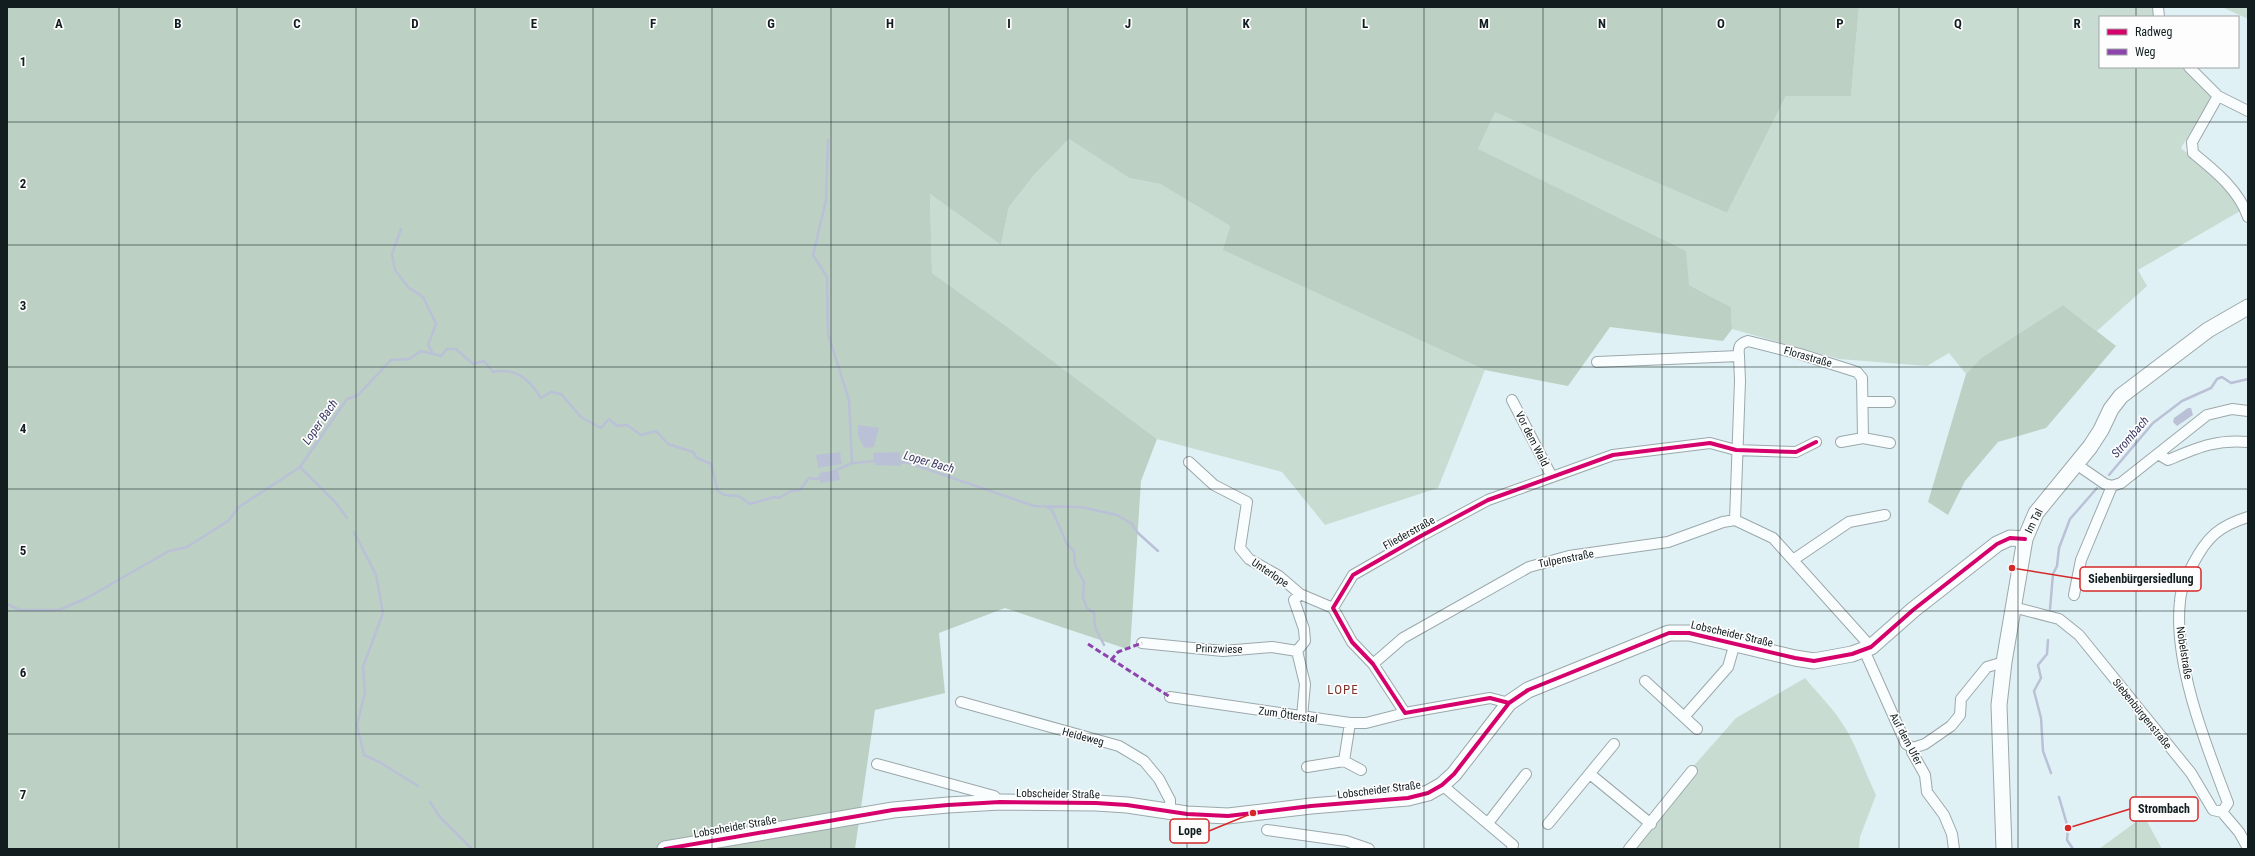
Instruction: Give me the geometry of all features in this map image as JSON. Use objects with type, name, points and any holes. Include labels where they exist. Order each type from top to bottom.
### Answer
[{"type":"street","points":[[2190,68],[2218,96],[2248,111]]},
{"type":"street","points":[[2218,96],[2192,142],[2191,148],[2193,153],[2224,179],[2244,206],[2248,217]]},
{"type":"street","name":"Im Tal","points":[[2004,849],[1999,705],[2004,662],[2025,539],[2036,513],[2090,447],[2111,409],[2121,396],[2208,330],[2248,307]]},
{"type":"street","name":"Florastraße","points":[[1738,356],[1738,347],[1742,343],[1748,341],[1849,368],[1857,372],[1862,378],[1863,438]]},
{"type":"street","points":[[1597,362],[1738,356],[1740,380],[1736,450],[1735,520],[1773,538],[1867,648]]},
{"type":"street","name":"Vor dem Wald","points":[[1512,400],[1552,477]]},
{"type":"street","points":[[1863,402],[1890,402]]},
{"type":"street","points":[[2076,464],[2105,484],[2112,486],[2121,483],[2207,415],[2232,409],[2248,411]]},
{"type":"street","points":[[1841,442],[1863,438],[1890,443]]},
{"type":"street","points":[[2158,454],[2168,460],[2206,444],[2229,440],[2248,442]]},
{"type":"street","points":[[1736,450],[1796,452],[1816,442]]},
{"type":"street","name":"Fliederstraße","points":[[1333,608],[1353,575],[1488,500],[1613,455],[1710,443],[1736,450]]},
{"type":"street","name":"Unterlope","points":[[1190,462],[1214,485],[1247,502],[1240,548],[1249,559],[1279,576],[1300,594],[1333,608]]},
{"type":"street","points":[[2074,595],[2081,560],[2112,486]]},
{"type":"street","points":[[1793,560],[1849,522],[1885,515]]},
{"type":"street","name":"Nobelstraße","points":[[2222,812],[2228,803],[2208,750],[2186,674],[2179,624],[2180,600],[2184,583],[2199,554],[2212,535],[2230,523],[2248,517]]},
{"type":"street","name":"Tulpenstraße","points":[[1373,664],[1403,638],[1529,566],[1569,556],[1668,542],[1723,522],[1735,520]]},
{"type":"street","name":"Lobscheider Straße","points":[[665,849],[900,809],[1000,802],[1096,803],[1127,805],[1170,812],[1228,816],[1312,806],[1408,798],[1428,793],[1442,785],[1454,774],[1509,703],[1528,690],[1669,632],[1689,633],[1795,658],[1814,661],[1852,654],[1867,648],[1997,544],[2010,538],[2025,539]]},
{"type":"street","name":"Unterlope","points":[[1297,651],[1305,641],[1304,629],[1294,600],[1300,594]]},
{"type":"street","name":"Siebenbürgenstraße","points":[[2013,607],[2059,619],[2079,635],[2191,773],[2213,810],[2222,812],[2239,832],[2248,848]]},
{"type":"street","points":[[1333,608],[1352,642],[1373,664],[1405,713],[1490,698],[1509,703]]},
{"type":"street","name":"Prinzwiese","points":[[1142,643],[1223,651],[1272,647],[1297,651]]},
{"type":"street","points":[[1684,717],[1728,667],[1735,643]]},
{"type":"street","name":"Auf dem Ufer","points":[[1867,648],[1906,744],[1913,748],[1912,752],[1925,775],[1926,792],[1944,814],[1952,834],[1954,849]]},
{"type":"street","points":[[1297,651],[1305,684],[1302,717]]},
{"type":"street","points":[[1913,748],[1925,744],[1951,726],[1960,715],[1961,699],[1987,667],[2004,662]]},
{"type":"street","points":[[1646,681],[1697,729]]},
{"type":"street","name":"Zum Ötterstal","points":[[1170,697],[1350,723],[1366,723],[1405,713]]},
{"type":"street","name":"Heideweg","points":[[961,702],[1119,746],[1144,761],[1159,780],[1170,800],[1170,812]]},
{"type":"street","points":[[1344,761],[1350,723]]},
{"type":"street","points":[[1548,824],[1614,744]]},
{"type":"street","points":[[1307,767],[1344,761],[1361,770]]},
{"type":"street","name":"Lobscheider Straße","points":[[877,764],[994,796],[1000,802]]},
{"type":"street","points":[[1629,849],[1651,824],[1692,771]]},
{"type":"street","points":[[1488,823],[1526,774]]},
{"type":"street","points":[[1590,774],[1651,824]]},
{"type":"street","points":[[1442,785],[1488,823],[1514,848]]},
{"type":"street","points":[[1268,830],[1346,841],[1369,849]]},
{"type":"green space","points":[[7,7],[1859,7],[1851,96],[1786,96],[1727,213],[1495,112],[1478,149],[1686,251],[1689,285],[1731,307],[1732,329],[1723,341],[1610,327],[1568,386],[1485,370],[1223,250],[1230,226],[1160,184],[1129,178],[1069,139],[1035,174],[1009,207],[1001,245],[930,194],[932,273],[1006,326],[1157,439],[1141,481],[1130,650],[1005,608],[939,633],[945,693],[875,710],[855,849],[7,849]]},
{"type":"green space","points":[[1859,7],[2154,7],[2156,16],[2099,16],[2099,68],[2184,68],[2212,97],[2181,148],[2221,181],[2242,210],[2138,270],[2147,286],[2097,331],[2063,305],[1981,358],[1966,374],[1949,353],[1927,366],[1839,359],[1732,329],[1731,307],[1689,285],[1478,149],[1495,111],[1727,213],[1786,96],[1851,96]]},
{"type":"green space","points":[[2222,7],[2248,7],[2248,19]]},
{"type":"green space","points":[[1069,139],[1129,178],[1160,184],[1230,226],[1224,250],[1485,370],[1438,488],[1325,525],[1282,472],[1157,439],[1006,326],[932,273],[930,194],[1001,245],[1009,207],[1035,174]]},
{"type":"green space","points":[[2063,305],[2116,346],[2046,428],[1998,442],[1965,481],[1948,515],[1928,502],[1966,374],[1981,358]]},
{"type":"green space","points":[[1805,678],[1834,711],[1847,731],[1876,795],[1860,837],[1859,849],[1633,849],[1691,769],[1736,718]]},
{"type":"green space","points":[[2144,816],[2162,849],[2099,849]]},
{"type":"water","points":[[2188,408],[2191,408],[2193,415],[2177,426],[2173,422],[2174,418]]},
{"type":"water","points":[[858,425],[879,428],[874,447],[864,448],[858,435]]},
{"type":"water","points":[[840,452],[842,464],[818,468],[816,455]]},
{"type":"water","points":[[900,452],[901,466],[875,465],[873,453]]},
{"type":"water","points":[[838,470],[840,480],[820,483],[819,473]]},
{"type":"waterway","points":[[828,140],[826,200],[813,255],[827,277],[828,334],[849,400],[852,463]]},
{"type":"waterway","points":[[401,229],[392,254],[395,270],[408,287],[423,297],[436,324],[428,345],[433,354]]},
{"type":"waterway","name":"Loper Bach","points":[[7,604],[20,610],[59,610],[87,598],[169,551],[187,547],[228,521],[239,507],[300,467],[347,399],[358,395],[391,360],[409,359],[421,351],[441,356],[447,349],[456,349],[473,364],[484,361],[493,372],[509,371],[515,373],[522,376],[541,398],[551,392],[561,394],[581,417],[601,428],[609,419],[617,426],[627,425],[641,435],[656,431],[668,444],[693,452],[697,458],[711,464],[718,491],[724,495],[739,496],[750,504],[774,497],[779,498],[791,491],[800,490],[809,478],[817,479],[822,477]]},
{"type":"waterway","name":"Strombach","points":[[2109,475],[2153,423],[2182,401],[2211,388],[2217,379],[2222,377],[2231,383],[2248,379]]},
{"type":"waterway","name":"Loper Bach","points":[[834,471],[852,463],[877,461]]},
{"type":"waterway","name":"Loper Bach","points":[[898,462],[909,463],[1034,506],[1081,507],[1117,515],[1131,523],[1138,533],[1158,551]]},
{"type":"waterway","points":[[300,467],[336,503],[347,518]]},
{"type":"waterway","name":"Strombach","points":[[2050,609],[2053,574],[2057,566],[2059,548],[2070,519],[2097,488]]},
{"type":"waterway","points":[[1045,506],[1052,510],[1067,544],[1074,551],[1075,565],[1084,582],[1083,597],[1087,608],[1094,613],[1095,627],[1104,645]]},
{"type":"waterway","points":[[354,532],[376,575],[383,613],[363,667],[365,692],[357,725],[364,755],[381,763],[418,786]]},
{"type":"waterway","name":"Strombach","points":[[2048,640],[2047,654],[2038,665],[2041,678],[2034,691],[2041,718],[2043,751],[2051,773]]},
{"type":"waterway","name":"Strombach","points":[[2059,797],[2068,828],[2067,840],[2073,849]]},
{"type":"waterway","points":[[430,802],[440,817],[472,849]]},
{"type":"marked path","points":[[1111,660],[1118,652],[1142,643]]},
{"type":"marked path","points":[[1088,644],[1170,697]]},
{"type":"cycle path","points":[[1509,703],[1490,698],[1405,713],[1373,664],[1352,642],[1333,608],[1353,575],[1488,500],[1613,455],[1710,443],[1736,450],[1796,452],[1816,442]]},
{"type":"cycle path","points":[[665,849],[893,810],[948,805],[1000,802],[1096,803],[1127,805],[1187,814],[1228,816],[1311,806],[1408,798],[1428,793],[1442,785],[1454,774],[1509,703],[1528,690],[1669,633],[1689,633],[1795,658],[1814,661],[1852,654],[1871,647],[1913,610],[1997,544],[2010,538],[2025,539]]},
{"type":"place","name":"Siebenbürgersiedlung","points":[[2012,568]]},
{"type":"place","name":"Lope","points":[[1253,813]]},
{"type":"place","name":"Strombach","points":[[2068,828]]},
{"type":"district","name":"LOPE","points":[[1343,689]]}]
